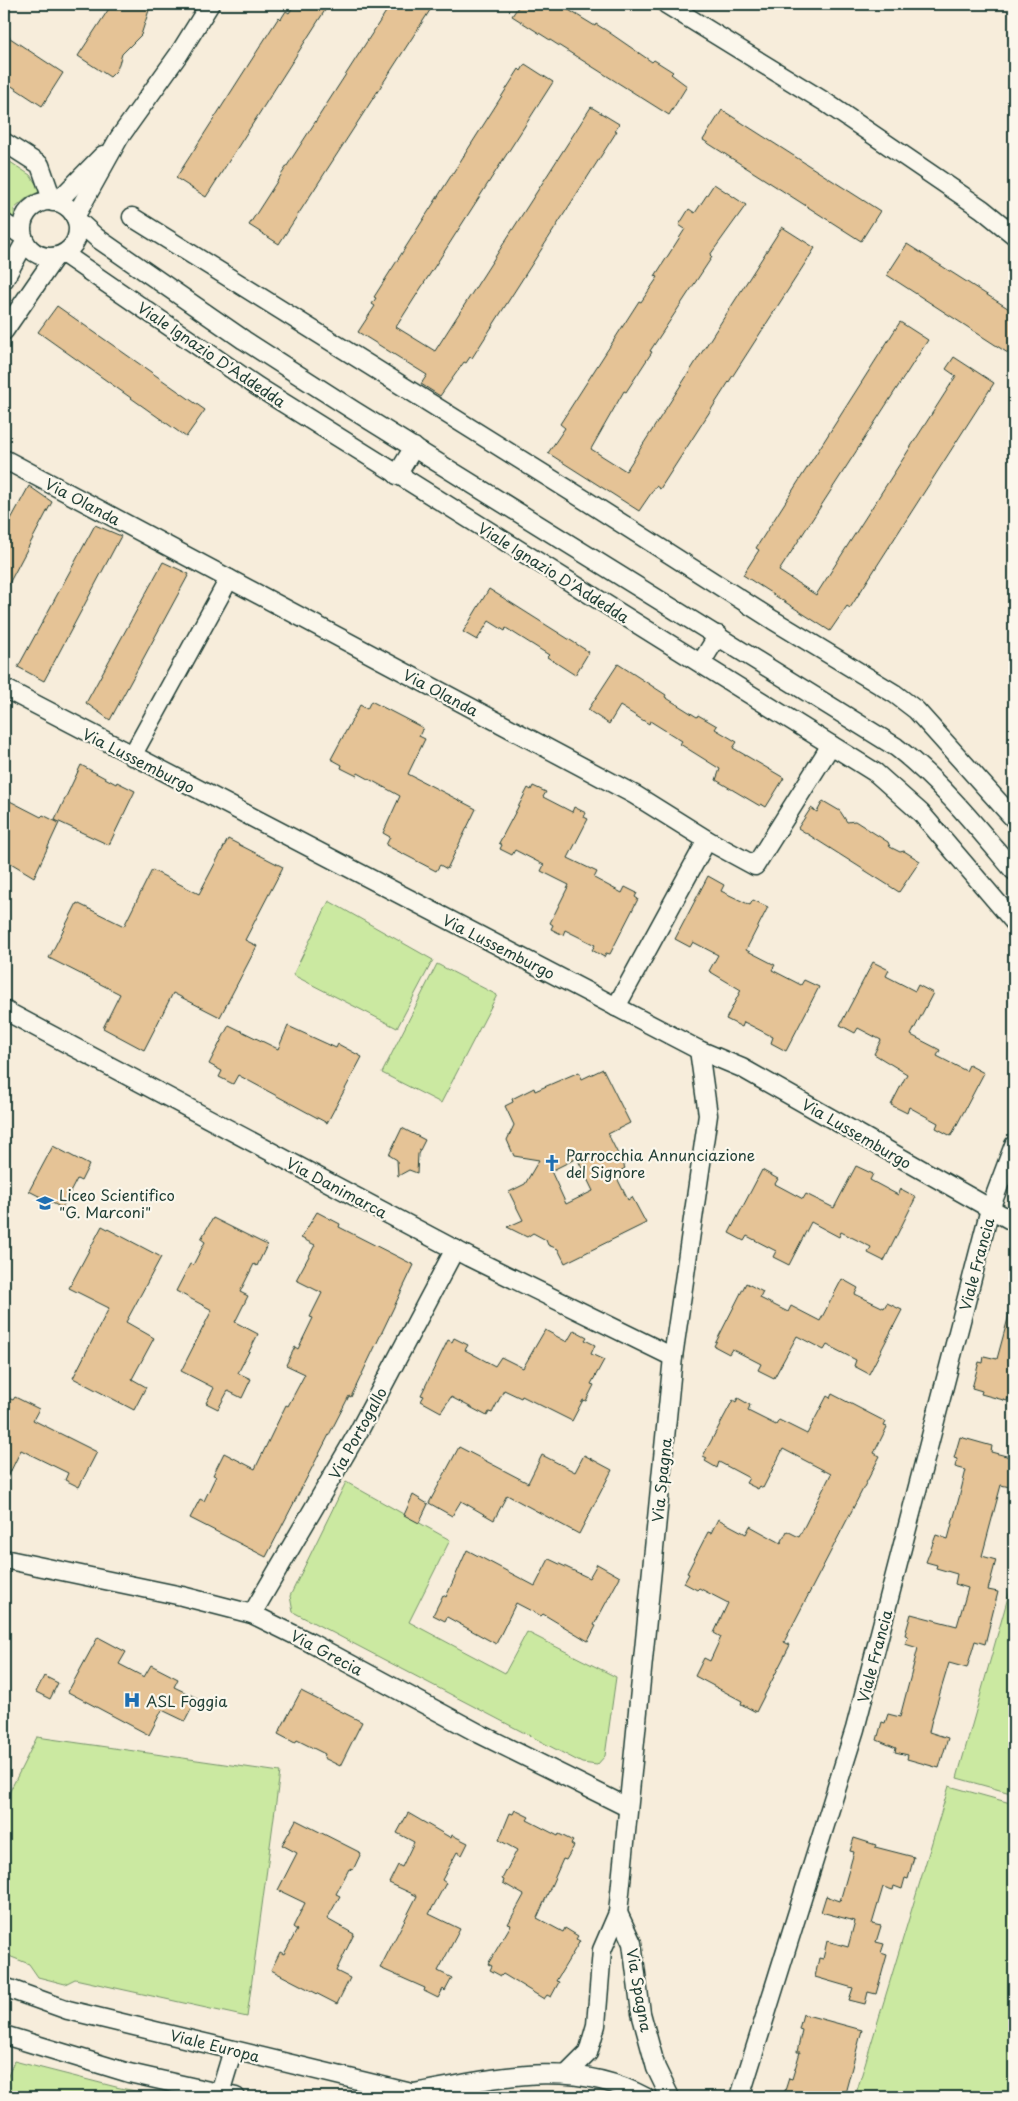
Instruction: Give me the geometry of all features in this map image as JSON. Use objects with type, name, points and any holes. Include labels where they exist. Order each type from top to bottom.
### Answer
[{"type":"street","points":[[4,332],[60,255],[76,239],[76,219],[119,138],[179,54],[210,4]]},
{"type":"street","points":[[666,4],[825,102],[982,209],[1014,235]]},
{"type":"street","points":[[4,280],[24,239],[24,219],[29,212],[36,206],[55,202],[119,138]]},
{"type":"street","points":[[4,142],[40,165],[55,202],[71,210],[76,219]]},
{"type":"street","points":[[132,217],[585,500],[773,620],[895,694],[916,710],[946,741],[1014,819]]},
{"type":"street","name":"Viale Ignazio D'Addedda","points":[[76,219],[97,238],[244,340],[896,746],[920,766],[952,798],[1014,871]]},
{"type":"street","points":[[4,223],[24,239],[38,254],[60,255]]},
{"type":"street","name":"Viale Ignazio D'Addedda","points":[[60,255],[230,369],[876,773],[921,813],[1014,922]]},
{"type":"street","points":[[397,474],[414,447]]},
{"type":"street","name":"Via Olanda","points":[[4,460],[635,795],[707,840],[755,866],[831,744]]},
{"type":"street","points":[[132,756],[229,579]]},
{"type":"street","points":[[701,663],[718,635]]},
{"type":"street","name":"Via Lussemburgo","points":[[4,688],[699,1050],[742,1068],[1014,1222]]},
{"type":"street","points":[[616,1006],[707,840]]},
{"type":"street","name":"Via Danimarca","points":[[4,1010],[456,1249],[673,1357]]},
{"type":"street","name":"Via Spagna","points":[[568,2073],[588,2053],[596,2025],[602,1950],[618,1912],[673,1357],[708,1114],[699,1050]]},
{"type":"street","name":"Viale Francia","points":[[740,2097],[855,1728],[990,1209],[1014,1145]]},
{"type":"street","name":"Via Portogallo","points":[[252,1614],[360,1428],[456,1249]]},
{"type":"street","name":"Via Grecia","points":[[4,1559],[182,1596],[252,1614],[309,1642],[480,1734],[627,1807]]},
{"type":"street","name":"Via Spagna","points":[[618,1912],[632,1943],[641,2013],[656,2068],[670,2097]]},
{"type":"street","name":"Viale Europa","points":[[4,1987],[68,2010],[419,2095]]},
{"type":"street","points":[[4,2035],[129,2073],[228,2095],[233,2050]]},
{"type":"street","points":[[419,2095],[537,2074],[568,2073],[594,2078],[645,2097]]},
{"type":"green space","points":[[4,158],[30,175],[41,191],[28,197],[14,209],[15,223],[4,215]]},
{"type":"green space","points":[[329,901],[433,960],[397,1028],[293,975]]},
{"type":"green space","points":[[437,964],[497,995],[441,1103],[382,1073]]},
{"type":"green space","points":[[346,1482],[450,1540],[409,1622],[505,1673],[527,1632],[616,1677],[605,1756],[597,1765],[582,1763],[293,1612],[290,1596]]},
{"type":"green space","points":[[1014,1576],[1014,1794],[957,1778]]},
{"type":"green space","points":[[37,1737],[280,1772],[247,2017],[75,1979],[65,1984],[38,1977],[29,1964],[4,1954],[4,1803]]},
{"type":"green space","points":[[949,1786],[1014,1804],[1014,2097],[855,2097]]},
{"type":"green space","points":[[14,2061],[120,2088],[167,2097],[4,2097],[4,2086]]},
{"type":"building","points":[[112,4],[151,4],[141,35],[122,54],[117,70],[110,77],[78,56]]},
{"type":"building","points":[[295,4],[329,4],[206,197],[176,178],[279,17],[281,19],[286,11],[289,13]]},
{"type":"building","points":[[391,4],[434,4],[279,244],[249,225]]},
{"type":"building","points":[[520,4],[571,4],[567,9],[595,26],[596,24],[652,62],[654,60],[673,72],[671,74],[687,86],[669,115],[512,16]]},
{"type":"building","points":[[4,34],[63,73],[42,106],[4,81]]},
{"type":"building","points":[[525,64],[553,82],[396,327],[435,351],[591,107],[619,124],[615,130],[617,131],[472,358],[470,357],[466,363],[464,362],[440,396],[421,384],[427,375],[358,332],[375,306],[372,304],[376,298],[374,297],[519,69],[521,71]]},
{"type":"building","points":[[722,110],[880,211],[861,241],[703,140]]},
{"type":"building","points":[[714,184],[746,205],[710,255],[712,257],[650,351],[652,352],[626,392],[624,391],[591,449],[626,471],[782,227],[815,248],[660,489],[656,486],[639,511],[548,453],[565,428],[560,424],[639,301],[641,302],[658,277],[655,276],[685,229],[679,225],[689,209],[695,213]]},
{"type":"building","points":[[907,244],[1014,312],[1014,357],[887,275]]},
{"type":"building","points":[[57,306],[205,410],[186,437],[38,332]]},
{"type":"building","points":[[900,322],[928,340],[779,571],[816,595],[956,376],[946,369],[954,357],[994,383],[850,608],[847,606],[830,631],[743,575],[759,550],[756,548]]},
{"type":"building","points":[[29,486],[52,502],[4,593],[4,532]]},
{"type":"building","points":[[95,525],[121,536],[44,681],[18,667]]},
{"type":"building","points":[[163,562],[189,574],[110,720],[86,703]]},
{"type":"building","points":[[489,589],[589,652],[575,675],[547,657],[549,655],[506,628],[505,631],[489,621],[477,640],[463,632]]},
{"type":"building","points":[[618,664],[666,695],[665,697],[697,717],[698,715],[717,726],[715,729],[737,742],[733,748],[784,778],[766,807],[761,804],[760,806],[716,780],[720,769],[680,744],[682,741],[650,721],[649,724],[620,706],[609,724],[588,710]]},
{"type":"building","points":[[371,701],[423,728],[419,736],[425,739],[408,774],[476,809],[447,869],[440,865],[436,871],[386,845],[390,837],[383,833],[400,796],[358,773],[357,776],[341,768],[342,765],[331,759],[360,705],[367,709]]},
{"type":"building","points":[[81,765],[116,784],[117,782],[135,791],[109,845],[55,820]]},
{"type":"building","points":[[533,786],[546,792],[543,797],[572,812],[574,807],[586,813],[584,817],[588,819],[568,858],[597,872],[594,878],[622,893],[625,887],[637,893],[635,897],[638,899],[610,954],[606,953],[604,957],[592,950],[595,945],[565,930],[563,935],[551,929],[553,925],[550,923],[569,885],[541,871],[544,865],[515,850],[512,855],[500,849],[502,845],[499,843],[528,788],[531,790]]},
{"type":"building","points":[[4,798],[41,817],[43,815],[59,823],[34,877],[4,859]]},
{"type":"building","points":[[823,801],[840,811],[847,822],[855,821],[888,842],[890,847],[900,852],[904,851],[920,861],[899,892],[798,828],[811,808],[817,812]]},
{"type":"building","points":[[228,839],[283,867],[245,940],[257,946],[220,1017],[173,993],[144,1050],[103,1028],[120,994],[49,958],[77,903],[124,926],[152,870],[199,894]]},
{"type":"building","points":[[708,876],[724,885],[721,891],[750,905],[753,900],[768,907],[746,950],[775,965],[772,970],[801,985],[804,980],[819,987],[786,1051],[771,1043],[773,1037],[744,1022],[742,1027],[726,1019],[741,990],[709,971],[718,955],[693,942],[690,947],[675,939]]},
{"type":"building","points":[[873,962],[889,970],[886,976],[915,991],[918,985],[933,993],[911,1035],[940,1050],[937,1056],[966,1071],[969,1065],[984,1073],[951,1136],[936,1128],[938,1123],[909,1107],[907,1113],[891,1105],[907,1074],[874,1054],[881,1040],[858,1028],[855,1033],[840,1025]]},
{"type":"building","points":[[229,1025],[278,1049],[288,1026],[336,1048],[338,1044],[362,1057],[327,1123],[238,1075],[233,1084],[219,1077],[222,1071],[209,1064]]},
{"type":"building","points":[[603,1069],[630,1123],[608,1134],[625,1168],[615,1174],[628,1200],[632,1197],[646,1223],[565,1263],[558,1249],[548,1245],[546,1240],[533,1233],[527,1237],[507,1227],[523,1220],[509,1192],[525,1184],[539,1160],[514,1156],[507,1140],[514,1125],[505,1106],[513,1102],[512,1099],[534,1088],[535,1091],[579,1072],[582,1079]],"holes":[[[577,1158],[593,1191],[566,1204],[551,1171]]]},
{"type":"building","points":[[402,1128],[425,1140],[418,1154],[417,1173],[409,1170],[398,1176],[397,1160],[389,1155]]},
{"type":"building","points":[[53,1146],[89,1165],[81,1181],[77,1179],[62,1208],[29,1191]]},
{"type":"building","points":[[856,1166],[873,1174],[870,1180],[898,1195],[901,1189],[916,1197],[884,1261],[868,1253],[871,1247],[841,1232],[839,1237],[811,1222],[789,1265],[773,1257],[776,1251],[747,1236],[744,1241],[729,1233],[762,1170],[778,1179],[775,1184],[803,1199],[806,1194],[834,1208]]},
{"type":"building","points":[[317,1212],[340,1224],[339,1227],[414,1265],[351,1397],[349,1396],[266,1557],[190,1518],[200,1499],[204,1501],[216,1476],[213,1475],[224,1453],[255,1469],[286,1405],[288,1406],[305,1374],[286,1365],[295,1347],[298,1349],[313,1318],[310,1317],[322,1293],[296,1280],[315,1245],[301,1238]]},
{"type":"building","points":[[213,1218],[267,1245],[257,1266],[254,1264],[240,1292],[248,1296],[235,1322],[258,1334],[238,1373],[251,1379],[242,1398],[228,1391],[218,1409],[206,1403],[214,1388],[181,1371],[212,1310],[176,1291],[190,1264],[193,1265],[205,1242],[201,1239]]},
{"type":"building","points":[[102,1226],[161,1257],[126,1322],[154,1338],[132,1379],[146,1387],[134,1410],[73,1378],[109,1308],[69,1288]]},
{"type":"building","points":[[842,1279],[858,1288],[855,1294],[884,1308],[887,1303],[902,1310],[869,1374],[854,1366],[856,1360],[827,1345],[824,1350],[797,1336],[774,1378],[758,1370],[761,1364],[732,1349],[729,1354],[714,1346],[746,1283],[763,1292],[760,1298],[788,1312],[791,1306],[820,1321]]},
{"type":"building","points":[[1010,1311],[1014,1312],[1014,1400],[1008,1398],[1007,1401],[981,1394],[982,1391],[972,1388],[979,1362],[983,1363],[984,1356],[997,1359]]},
{"type":"building","points":[[545,1330],[567,1342],[574,1330],[587,1337],[585,1340],[595,1345],[591,1354],[604,1360],[591,1384],[594,1385],[586,1401],[583,1400],[572,1421],[522,1396],[521,1398],[504,1390],[492,1413],[489,1412],[487,1416],[451,1397],[441,1412],[421,1401],[424,1396],[421,1395],[448,1340],[452,1342],[454,1338],[468,1345],[465,1350],[495,1366],[501,1357],[523,1368]]},
{"type":"building","points":[[832,1394],[886,1422],[884,1426],[887,1427],[874,1453],[880,1456],[784,1642],[790,1645],[756,1712],[741,1704],[742,1701],[695,1676],[704,1658],[710,1661],[721,1637],[714,1633],[728,1603],[699,1588],[697,1590],[684,1583],[689,1574],[687,1573],[708,1532],[711,1533],[718,1519],[746,1534],[750,1526],[781,1543],[787,1531],[799,1537],[831,1474],[783,1449],[763,1488],[760,1486],[758,1489],[746,1483],[749,1478],[719,1462],[717,1468],[705,1461],[707,1458],[703,1456],[733,1400],[736,1402],[738,1398],[750,1405],[748,1411],[776,1425],[779,1420],[807,1434],[827,1396],[830,1398]]},
{"type":"building","points":[[4,1396],[13,1400],[15,1397],[39,1409],[33,1420],[97,1452],[79,1487],[65,1480],[68,1473],[21,1450],[4,1485]]},
{"type":"building","points":[[960,1437],[992,1446],[991,1452],[1014,1458],[1014,1488],[1001,1485],[982,1556],[996,1560],[988,1590],[998,1592],[985,1644],[975,1641],[967,1668],[949,1663],[931,1723],[929,1732],[948,1738],[939,1768],[907,1759],[908,1755],[895,1752],[896,1748],[877,1740],[882,1722],[885,1723],[888,1714],[900,1717],[918,1648],[905,1644],[908,1636],[905,1635],[911,1614],[957,1626],[968,1588],[955,1584],[957,1574],[936,1568],[937,1565],[926,1562],[936,1535],[948,1539],[966,1470],[955,1467],[957,1459],[954,1458]]},
{"type":"building","points":[[459,1447],[528,1483],[542,1455],[575,1472],[584,1455],[612,1470],[579,1534],[507,1495],[494,1520],[461,1501],[452,1516],[429,1503]]},
{"type":"building","points":[[413,1495],[428,1504],[419,1523],[404,1515]]},
{"type":"building","points":[[467,1550],[535,1586],[549,1559],[589,1578],[597,1564],[620,1577],[594,1625],[596,1626],[588,1641],[543,1614],[541,1616],[516,1603],[496,1644],[447,1617],[445,1621],[433,1615],[443,1595],[446,1597]]},
{"type":"building","points":[[98,1637],[126,1652],[119,1664],[144,1677],[151,1665],[178,1679],[174,1687],[197,1698],[185,1721],[162,1710],[149,1735],[68,1692]]},
{"type":"building","points":[[44,1676],[58,1683],[50,1699],[36,1692]]},
{"type":"building","points":[[301,1691],[362,1722],[340,1766],[324,1758],[325,1754],[297,1740],[295,1743],[278,1734]]},
{"type":"building","points":[[515,1810],[529,1817],[527,1820],[558,1836],[559,1834],[573,1841],[571,1844],[574,1846],[566,1860],[563,1859],[537,1918],[563,1932],[565,1928],[578,1936],[576,1939],[580,1941],[556,1981],[559,1982],[551,1997],[547,1995],[544,1999],[503,1974],[501,1976],[490,1970],[492,1966],[488,1964],[511,1925],[508,1924],[524,1895],[503,1883],[504,1880],[502,1879],[517,1850],[499,1840],[510,1813],[513,1814]]},
{"type":"building","points":[[408,1813],[451,1838],[452,1835],[468,1843],[462,1855],[457,1852],[442,1880],[446,1883],[429,1914],[460,1929],[438,1971],[452,1978],[445,1991],[443,1989],[438,1998],[424,1991],[425,1988],[380,1968],[417,1896],[389,1883],[398,1865],[402,1867],[414,1842],[397,1833]]},
{"type":"building","points":[[296,1820],[361,1853],[353,1870],[349,1869],[336,1894],[340,1896],[327,1919],[354,1934],[336,1971],[350,1978],[337,2004],[271,1970],[280,1952],[284,1954],[297,1930],[293,1927],[305,1903],[278,1890],[297,1853],[282,1845]]},
{"type":"building","points":[[854,1838],[876,1845],[875,1847],[914,1857],[908,1879],[905,1878],[902,1889],[894,1886],[893,1890],[883,1887],[872,1924],[881,1926],[876,1942],[884,1944],[881,1953],[887,1955],[876,1994],[868,1992],[865,2004],[849,2000],[853,1988],[815,1977],[819,1958],[823,1959],[827,1941],[848,1947],[855,1921],[821,1912],[826,1896],[840,1901],[854,1852],[850,1851]]},
{"type":"building","points":[[803,2014],[862,2030],[844,2097],[783,2097],[789,2078],[792,2079],[800,2052],[797,2052],[802,2030],[799,2029]]},
{"type":"place","name":"Parrocchia Annunciazione del Signore","points":[[552,1163]]},
{"type":"place","name":"Liceo Scientifico \"G. Marconi\"","points":[[45,1203]]},
{"type":"place","name":"ASL Foggia","points":[[132,1700]]}]
